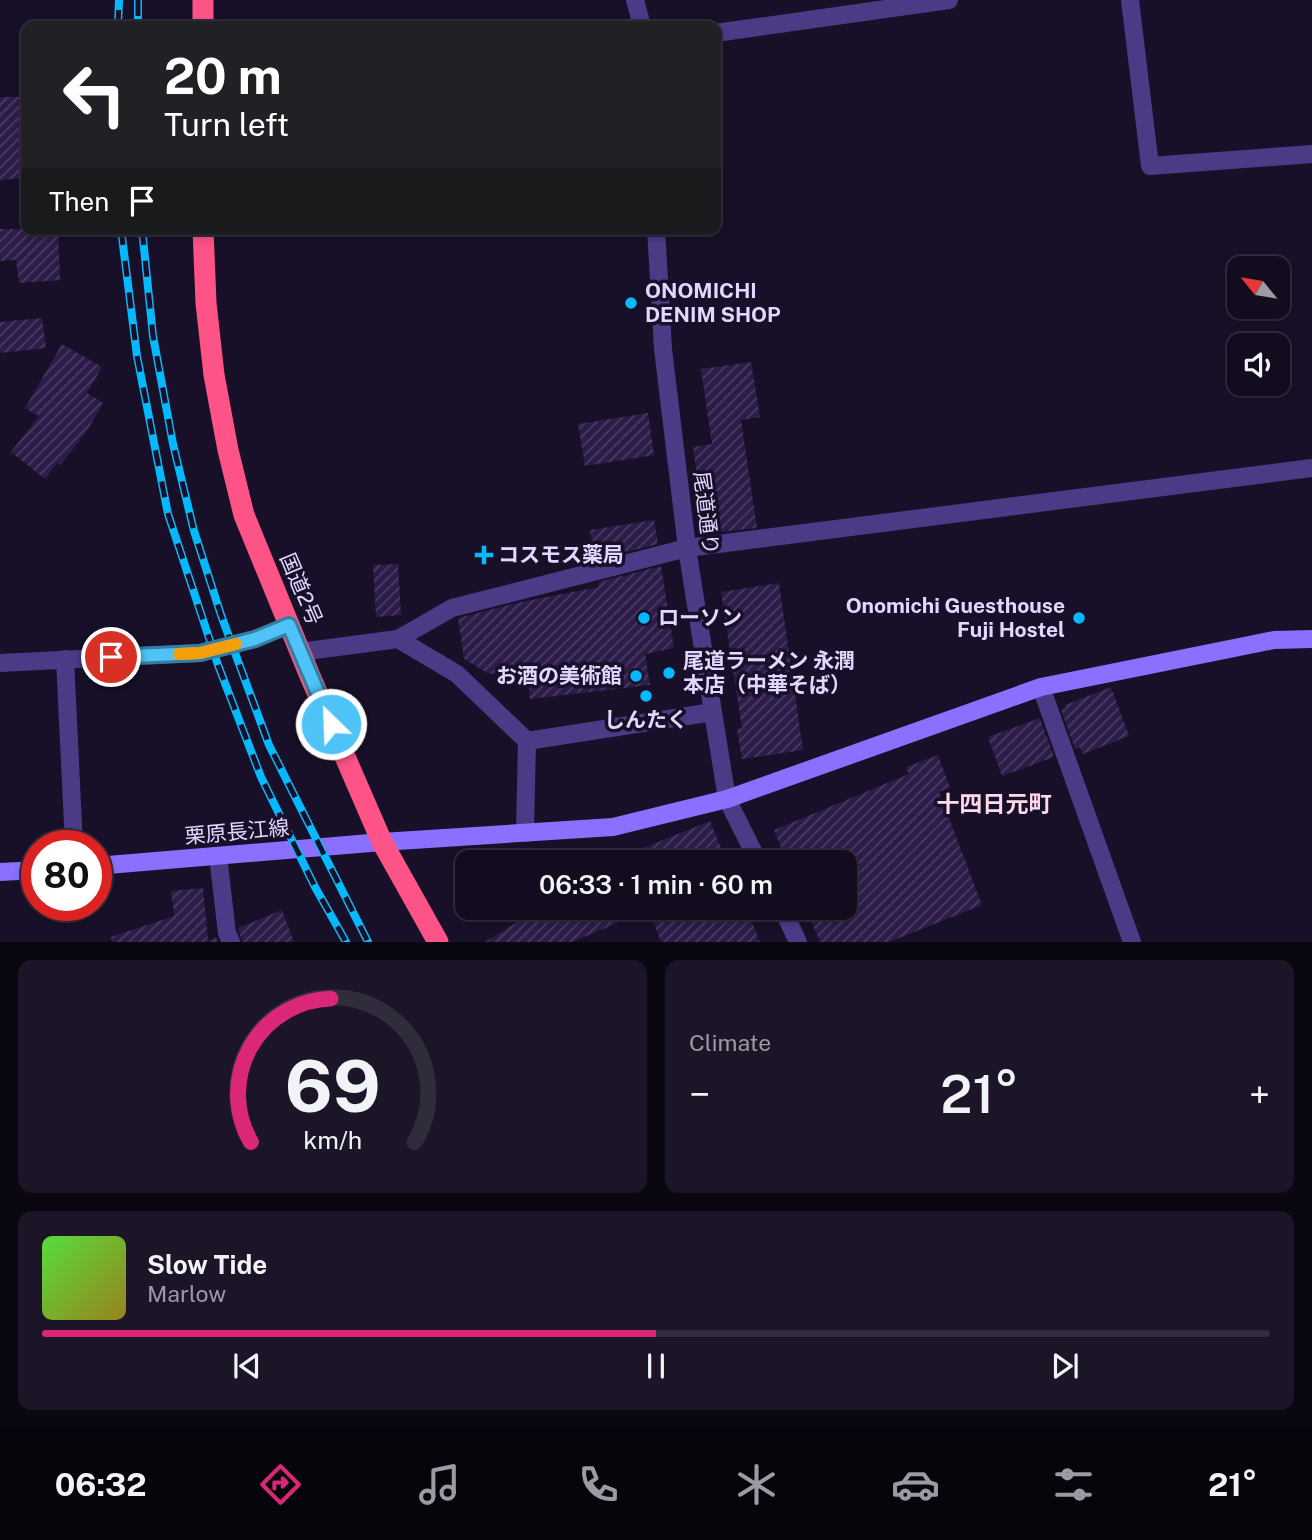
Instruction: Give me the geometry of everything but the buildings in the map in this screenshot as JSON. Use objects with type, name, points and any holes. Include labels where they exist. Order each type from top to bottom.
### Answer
[{"type":"highway","points":[[203,0],[203,21]]},
{"type":"highway","name":"国道2号","points":[[203,235],[206,303],[213,363],[228,450],[244,515],[382,842],[438,942]]},
{"type":"street","points":[[635,0],[641,21]]},
{"type":"street","points":[[721,32],[949,0]]},
{"type":"street","points":[[1130,0],[1150,166],[1312,154]]},
{"type":"street","name":"尾道通り","points":[[656,235],[663,349],[687,548],[727,799],[752,850]]},
{"type":"street","points":[[300,652],[398,639],[452,608],[687,548],[1312,468]]},
{"type":"street","points":[[0,663],[200,653],[255,639],[289,625]]},
{"type":"street","points":[[398,639],[457,674],[527,741],[525,834]]},
{"type":"street","name":"栗原長江線","points":[[112,865],[382,842],[613,827],[727,799],[1041,687],[1274,640],[1312,639]]},
{"type":"street","points":[[65,659],[73,830]]},
{"type":"street","points":[[1041,687],[1132,942]]},
{"type":"street","points":[[527,741],[713,712]]},
{"type":"street","points":[[218,856],[227,933],[231,942]]},
{"type":"street","points":[[0,872],[21,871]]},
{"type":"street","points":[[788,920],[798,942]]},
{"type":"railway","points":[[118,21],[119,0]]},
{"type":"railway","points":[[138,0],[138,21]]},
{"type":"railway","points":[[122,235],[137,356],[168,514],[218,665],[261,777],[315,887],[346,942]]},
{"type":"railway","points":[[143,235],[153,336],[173,444],[194,531],[221,615],[269,745],[368,942]]},
{"type":"slow traffic","points":[[179,654],[200,653],[236,644]]},
{"type":"place","name":"ONOMICHI DENIM SHOP","points":[[631,303]]},
{"type":"place","name":"コスモス薬局","points":[[484,555]]},
{"type":"place","name":"ローソン","points":[[644,618]]},
{"type":"place","name":"Onomichi Guesthouse Fuji Hostel","points":[[1079,618]]},
{"type":"place","name":"尾道ラーメン 永潤 本店（中華そば）","points":[[669,673]]},
{"type":"place","name":"お酒の美術館","points":[[636,676]]},
{"type":"place","name":"しんたく","points":[[646,696]]},
{"type":"district","name":"十四日元町","points":[[994,804]]},
{"type":"route","points":[[111,657],[200,653],[255,639],[289,625],[331,724]]}]
